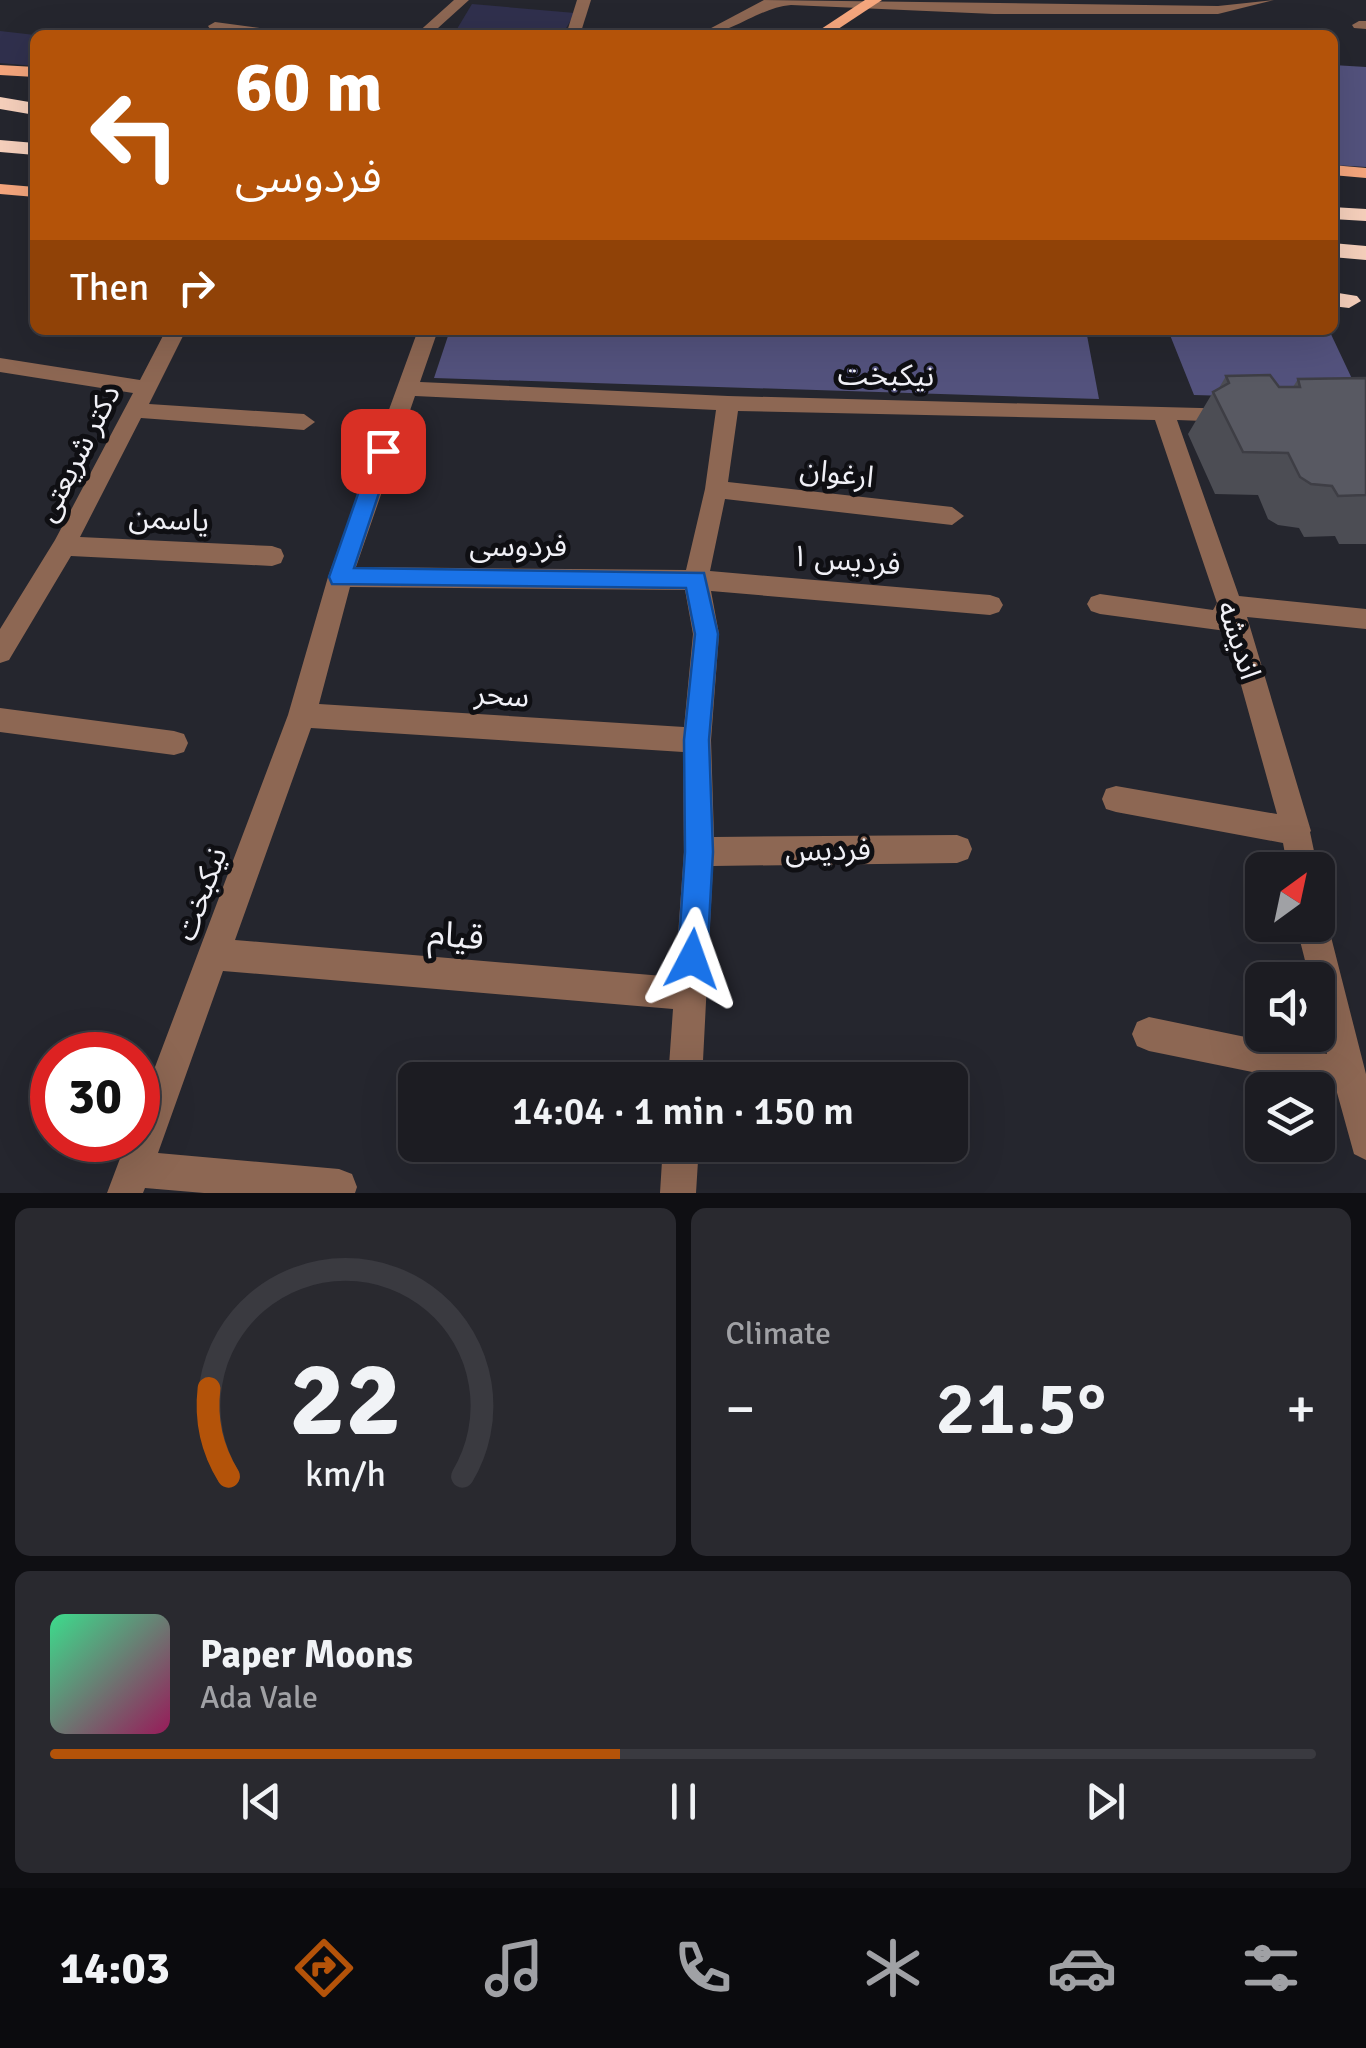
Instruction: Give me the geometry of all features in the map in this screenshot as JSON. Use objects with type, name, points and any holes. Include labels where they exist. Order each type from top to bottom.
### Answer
[{"type":"highway","points":[[0,105],[30,108]]},
{"type":"highway","points":[[0,146],[30,149]]},
{"type":"highway","points":[[1338,213],[1366,215]]},
{"type":"highway","points":[[1338,251],[1366,253]]},
{"type":"main road","points":[[827,30],[870,3]]},
{"type":"main road","points":[[0,70],[30,72]]},
{"type":"main road","points":[[1338,171],[1366,173]]},
{"type":"main road","points":[[0,189],[30,192]]},
{"type":"street","points":[[428,30],[462,0]]},
{"type":"street","points":[[574,30],[584,0]]},
{"type":"street","points":[[943,0],[988,4]]},
{"type":"street","points":[[712,30],[750,5],[769,3],[1215,5],[1267,0]]},
{"type":"street","points":[[215,26],[245,30]]},
{"type":"street","name":"دکتر شریعتی","points":[[0,652],[11,617],[64,546],[173,335]]},
{"type":"street","name":"نیکبخت","points":[[130,1181],[302,715],[340,577],[426,335]]},
{"type":"street","points":[[0,365],[144,388]]},
{"type":"street","name":"نیکبخت","points":[[405,388],[728,403],[1256,414]]},
{"type":"street","points":[[686,1062],[699,852],[697,740],[706,634],[696,580],[716,489],[728,403]]},
{"type":"street","points":[[132,410],[304,422]]},
{"type":"street","name":"اندیشه","points":[[1164,414],[1228,606],[1299,852]]},
{"type":"street","name":"ارغوان","points":[[716,489],[952,516]]},
{"type":"street","name":"یاسمن","points":[[64,546],[272,556]]},
{"type":"street","name":"فردوسی","points":[[340,577],[696,580]]},
{"type":"street","name":"فردیس ۱","points":[[696,580],[990,605]]},
{"type":"street","points":[[1100,604],[1220,622],[1228,606],[1366,619]]},
{"type":"street","name":"سحر","points":[[302,715],[697,740]]},
{"type":"street","points":[[0,720],[174,743]]},
{"type":"street","points":[[1116,799],[1296,831]]},
{"type":"street","name":"فردیس","points":[[699,852],[957,848]]},
{"type":"street","points":[[1316,942],[1365,1135]]},
{"type":"street","name":"قیام","points":[[214,954],[690,994]]},
{"type":"street","points":[[1149,1034],[1348,1075]]},
{"type":"street","points":[[678,1193],[680,1162]]},
{"type":"street","points":[[130,1181],[339,1187]]},
{"type":"shaded area","points":[[472,4],[575,13],[565,30],[457,29]]},
{"type":"shaded area","points":[[0,31],[30,34],[30,66],[0,63]]},
{"type":"shaded area","points":[[1338,65],[1366,67],[1366,167],[1338,165]]},
{"type":"shaded area","points":[[448,335],[1087,335],[1099,399],[434,378]]},
{"type":"shaded area","points":[[1170,335],[1331,335],[1362,400],[1194,395]]},
{"type":"building","points":[[1270,375],[1279,387],[1300,387],[1298,379],[1366,378],[1366,495],[1338,496],[1332,486],[1311,484],[1300,477],[1288,453],[1243,452],[1213,392],[1229,383],[1226,376]]},
{"type":"route","points":[[383,451],[340,577],[696,580],[706,634],[697,740],[699,852],[692,959]]}]
